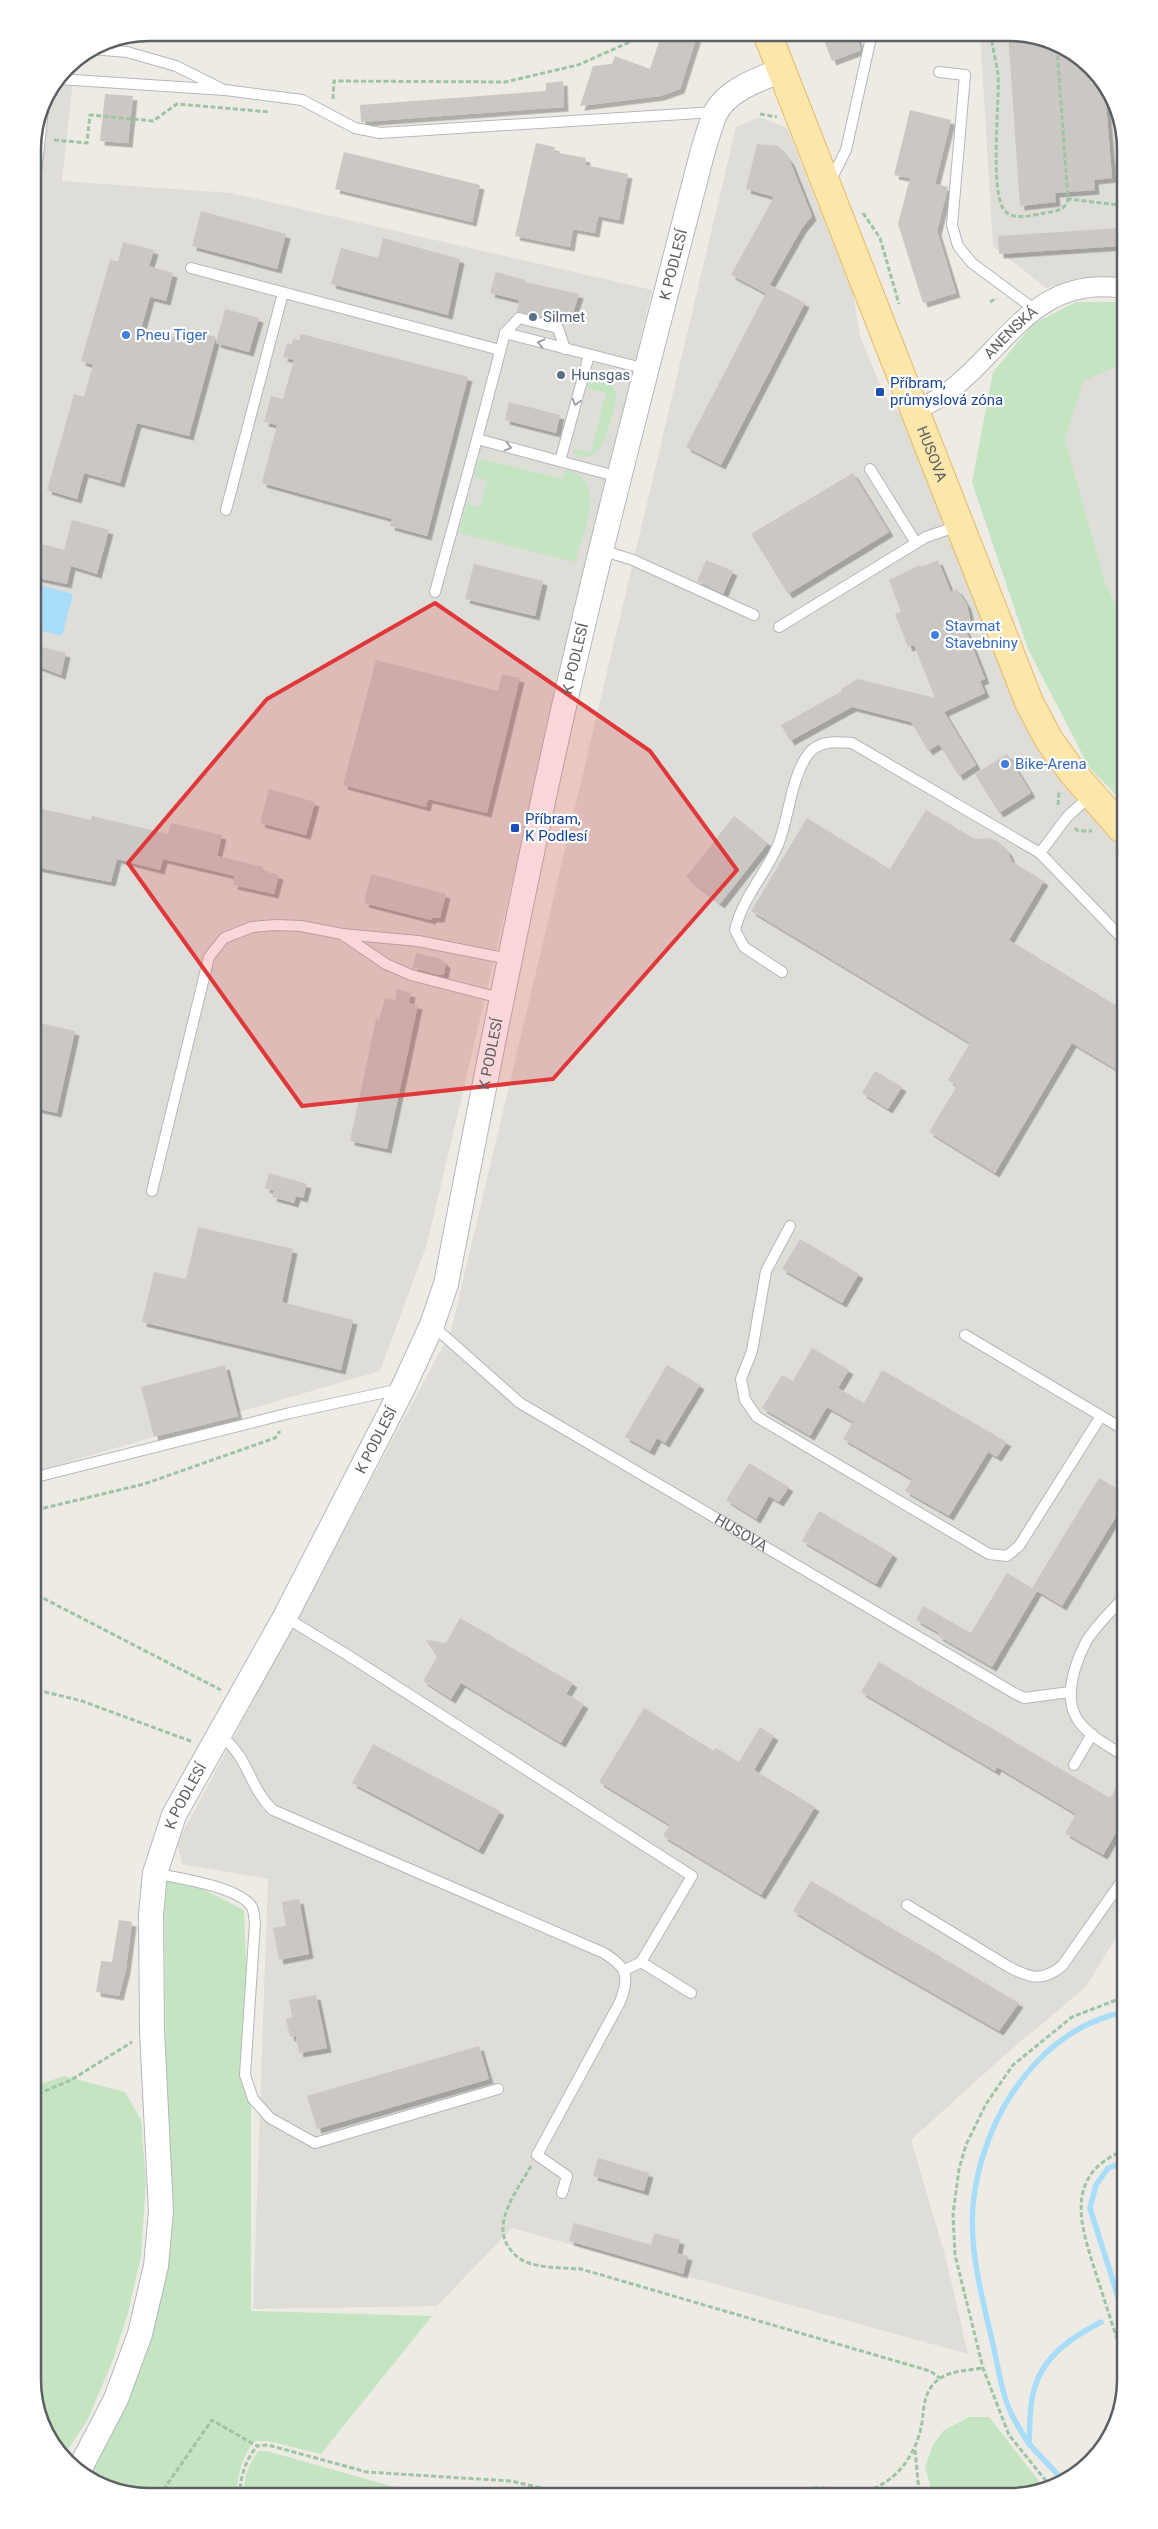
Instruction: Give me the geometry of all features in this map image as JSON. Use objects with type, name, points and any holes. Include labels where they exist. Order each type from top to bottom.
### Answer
[{"type":"main road","name":"HUSOVA","points":[[770,41],[1029,702],[1048,740],[1117,823]]},
{"type":"street","name":"K PODLESÍ","points":[[82,2465],[120,2390],[140,2334],[156,2266],[161,2211],[152,2030],[151,1915],[155,1874],[174,1815],[285,1618],[404,1388],[432,1324],[446,1284],[500,998],[600,550],[702,154],[716,112],[730,97],[750,84],[782,70]]},
{"type":"street","name":"ANENSKÁ","points":[[915,410],[934,403],[962,382],[1034,309],[1060,294],[1084,287],[1117,288]]},
{"type":"lane","points":[[828,185],[846,150],[870,41]]},
{"type":"lane","points":[[105,50],[127,52],[176,66],[225,90]]},
{"type":"lane","points":[[939,72],[965,76],[952,225],[958,246],[972,263],[1034,309]]},
{"type":"lane","points":[[66,80],[225,90],[302,100],[355,128],[380,133],[716,112]]},
{"type":"lane","points":[[191,268],[500,350]]},
{"type":"lane","points":[[226,510],[284,293]]},
{"type":"lane","points":[[435,592],[504,333],[519,318],[558,328],[565,349]]},
{"type":"lane","points":[[504,333],[646,369]]},
{"type":"lane","points":[[560,461],[589,355]]},
{"type":"lane","points":[[476,439],[619,477]]},
{"type":"lane","points":[[870,470],[916,543]]},
{"type":"lane","points":[[779,627],[926,537],[961,525]]},
{"type":"lane","points":[[600,550],[633,560],[754,615]]},
{"type":"lane","points":[[782,972],[744,948],[735,930],[740,910],[778,845],[798,776],[809,753],[827,742],[852,743],[1040,853],[1117,933]]},
{"type":"lane","points":[[1040,853],[1067,818],[1091,794]]},
{"type":"lane","points":[[152,1190],[209,957],[224,938],[252,927],[301,926],[342,934],[418,941],[509,959]]},
{"type":"lane","points":[[342,934],[386,964],[411,975],[500,998]]},
{"type":"lane","points":[[790,1226],[766,1271],[752,1351],[741,1379],[745,1400],[757,1417],[988,1554],[1006,1556],[1019,1546],[1101,1416]]},
{"type":"lane","name":"HUSOVA","points":[[432,1324],[520,1403],[1024,1698],[1070,1692]]},
{"type":"lane","points":[[965,1335],[1117,1425]]},
{"type":"lane","points":[[41,1476],[290,1413],[404,1388]]},
{"type":"lane","points":[[1117,1605],[1086,1642],[1076,1667],[1070,1692],[1072,1708],[1080,1723],[1117,1751]]},
{"type":"lane","points":[[285,1618],[349,1656],[692,1876],[642,1962],[625,1970]]},
{"type":"lane","points":[[1074,1765],[1092,1734]]},
{"type":"lane","points":[[216,1741],[240,1756],[254,1787],[273,1810],[604,1953],[616,1960],[625,1970],[626,1986],[620,2002],[538,2155],[567,2176],[562,2193]]},
{"type":"lane","points":[[155,1874],[230,1892],[242,1897],[253,1908],[255,1922],[245,2075],[253,2100],[270,2118],[315,2143],[498,2090]]},
{"type":"lane","points":[[907,1905],[1008,1967],[1022,1974],[1038,1977],[1050,1975],[1062,1966],[1117,1888]]},
{"type":"lane","points":[[642,1962],[691,1993]]},
{"type":"path","points":[[333,99],[334,81],[505,82],[578,65],[632,41]]},
{"type":"path","points":[[992,41],[998,76],[995,154],[1000,205],[1006,213],[1014,217],[1060,211],[1067,205],[1057,53]]},
{"type":"path","points":[[41,139],[87,143],[90,115],[153,121],[178,104],[274,113]]},
{"type":"path","points":[[1068,199],[1117,205]]},
{"type":"path","points":[[860,208],[880,238],[901,311]]},
{"type":"path","points":[[990,302],[998,298],[1006,301]]},
{"type":"path","points":[[41,1509],[144,1484],[276,1438],[290,1413]]},
{"type":"path","points":[[41,1597],[240,1699]]},
{"type":"path","points":[[41,1691],[82,1701],[216,1741]]},
{"type":"path","points":[[1046,2481],[1009,2436],[983,2368],[955,2255],[953,2214],[959,2169],[966,2144],[986,2104],[1014,2065],[1072,2016],[1117,2000]]},
{"type":"path","points":[[41,2093],[71,2080],[152,2030]]},
{"type":"path","points":[[1117,2153],[1108,2156],[1093,2171],[1085,2188],[1081,2205],[1081,2224],[1117,2339]]},
{"type":"path","points":[[538,2155],[505,2213],[502,2229],[505,2244],[515,2256],[531,2264],[581,2270],[921,2369],[940,2378]]},
{"type":"path","points":[[1113,2329],[1117,2334]]},
{"type":"path","points":[[918,2488],[915,2450],[929,2388],[940,2378],[966,2370],[983,2368]]},
{"type":"path","points":[[165,2488],[212,2420],[257,2446],[268,2445],[367,2472],[511,2481],[541,2488]]},
{"type":"path","points":[[240,2488],[248,2457],[257,2446]]},
{"type":"path","points":[[876,2488],[901,2468],[915,2450]]},
{"type":"highlighted area","points":[[435,603],[650,751],[737,870],[553,1079],[302,1106],[128,863],[267,699]]},
{"type":"shaded area","points":[[980,41],[1030,43],[1050,49],[1075,63],[1095,83],[1106,101],[1111,114],[1117,149],[1117,279],[1077,281],[1046,288],[993,246]]},
{"type":"shaded area","points":[[74,72],[62,181],[231,193],[652,290],[427,1244],[380,1371],[41,1470],[41,142],[45,121],[52,101],[63,83]]},
{"type":"shaded area","points":[[760,117],[787,128],[853,294],[860,336],[885,397],[906,420],[1036,740],[1117,828],[1117,1936],[1086,1987],[1007,2053],[911,2140],[945,2255],[968,2354],[512,2228],[437,2306],[253,2309],[268,1879],[182,1864],[177,1843],[451,1331],[736,127]]},
{"type":"shaded area","points":[[1117,342],[1117,732],[1015,431]]},
{"type":"green space","points":[[1076,302],[1117,302],[1117,366],[1083,381],[1065,440],[1106,586],[1117,608],[1117,796],[1089,767],[1028,649],[972,482],[993,372],[1033,324]]},
{"type":"green space","points":[[594,372],[609,378],[616,393],[615,406],[606,437],[600,449],[591,456],[576,456],[575,449],[591,453],[606,393],[590,389],[584,383],[588,374]]},
{"type":"green space","points":[[482,459],[563,479],[565,470],[578,475],[586,483],[590,495],[590,508],[575,562],[459,533],[466,504],[480,507],[487,480],[474,477],[478,462]]},
{"type":"green space","points":[[164,1879],[201,1888],[244,1910],[251,2083],[251,2311],[432,2316],[321,2454],[268,2441],[255,2441],[250,2447],[241,2467],[238,2488],[142,2488],[128,2486],[108,2480],[89,2470],[168,2258]]},
{"type":"green space","points":[[64,2076],[125,2092],[141,2120],[146,2183],[141,2256],[128,2313],[112,2362],[88,2419],[67,2450],[52,2428],[42,2394],[41,2084]]},
{"type":"green space","points":[[969,2417],[989,2417],[1041,2483],[1016,2488],[931,2488],[925,2467],[933,2445],[943,2431]]},
{"type":"green space","points":[[259,2451],[267,2451],[398,2488],[244,2488],[247,2472]]},
{"type":"water","points":[[42,586],[73,594],[62,636],[41,631]]},
{"type":"building","points":[[659,41],[695,41],[680,89],[660,96],[580,106],[593,66],[612,64],[615,56],[650,69]]},
{"type":"building","points":[[824,41],[858,41],[861,50],[832,61]]},
{"type":"building","points":[[1009,41],[1030,43],[1050,49],[1075,63],[1095,83],[1106,101],[1112,178],[1094,180],[1095,190],[1055,193],[1056,202],[1020,206]]},
{"type":"building","points":[[563,81],[564,107],[361,122],[360,105],[546,91],[546,83]]},
{"type":"building","points":[[105,94],[133,96],[128,143],[100,141]]},
{"type":"building","points":[[910,110],[951,120],[935,184],[948,187],[937,231],[956,293],[923,303],[898,224],[910,178],[894,175]]},
{"type":"building","points":[[536,143],[555,147],[554,152],[586,158],[585,165],[628,174],[619,220],[598,216],[595,233],[573,229],[570,247],[515,236]]},
{"type":"building","points":[[757,144],[778,146],[790,161],[812,216],[802,228],[765,293],[731,275],[774,197],[746,189]]},
{"type":"building","points":[[344,152],[480,185],[472,222],[335,189]]},
{"type":"building","points":[[201,211],[286,234],[277,269],[192,246]]},
{"type":"building","points":[[1117,228],[1117,246],[999,254],[998,236]]},
{"type":"building","points":[[383,238],[460,259],[448,315],[331,284],[341,248],[378,258]]},
{"type":"building","points":[[123,242],[154,250],[149,266],[173,273],[166,301],[150,297],[141,329],[179,339],[182,328],[216,337],[189,436],[137,423],[120,483],[84,473],[77,499],[47,490],[74,394],[84,397],[93,365],[81,361],[110,260],[118,261]]},
{"type":"building","points":[[496,272],[525,280],[525,282],[579,294],[571,320],[550,315],[549,318],[517,312],[519,300],[490,293]]},
{"type":"building","points":[[770,285],[805,303],[721,465],[686,447]]},
{"type":"building","points":[[225,309],[259,318],[249,352],[216,343]]},
{"type":"building","points":[[301,334],[468,377],[427,536],[390,526],[392,519],[262,483],[277,425],[264,422],[271,396],[283,399],[294,360],[283,357],[287,343],[292,345],[293,339],[299,340]]},
{"type":"building","points":[[509,402],[560,415],[556,433],[505,420]]},
{"type":"building","points":[[853,473],[889,532],[788,594],[751,534]]},
{"type":"building","points":[[72,520],[109,530],[97,574],[71,566],[67,584],[41,578],[41,544],[64,550]]},
{"type":"building","points":[[706,560],[733,571],[723,594],[697,581]]},
{"type":"building","points":[[938,560],[951,592],[957,589],[967,605],[971,623],[964,625],[985,679],[980,681],[985,693],[944,712],[976,765],[959,776],[939,744],[928,751],[911,722],[852,707],[790,741],[781,725],[842,691],[841,689],[858,679],[935,698],[914,645],[908,647],[895,614],[901,612],[889,580],[920,565],[921,567]]},
{"type":"building","points":[[474,564],[543,581],[535,616],[465,599]]},
{"type":"building","points":[[41,647],[66,653],[61,675],[41,668]]},
{"type":"building","points":[[376,660],[498,691],[502,674],[520,678],[487,813],[428,799],[426,807],[343,785]]},
{"type":"building","points":[[1007,754],[1031,793],[999,813],[975,774]]},
{"type":"building","points":[[269,789],[315,802],[306,835],[260,823]]},
{"type":"building","points":[[41,809],[91,820],[92,816],[168,834],[171,823],[222,835],[217,856],[263,867],[263,871],[279,875],[274,894],[233,885],[235,876],[163,859],[160,870],[117,859],[111,882],[41,868]]},
{"type":"building","points":[[926,810],[975,839],[990,838],[999,842],[1008,852],[1012,862],[1044,881],[1009,940],[1117,1006],[1117,1070],[1072,1043],[995,1173],[929,1132],[957,1086],[948,1080],[970,1043],[751,911],[807,818],[890,869]]},
{"type":"building","points":[[734,816],[768,843],[720,904],[686,877]]},
{"type":"building","points":[[371,874],[446,894],[440,918],[432,918],[431,920],[364,903]]},
{"type":"building","points":[[416,953],[441,959],[446,964],[444,974],[439,975],[413,968]]},
{"type":"building","points":[[397,989],[411,993],[409,1003],[418,1005],[387,1149],[350,1141],[376,1019],[379,1020],[385,998],[395,1000]]},
{"type":"building","points":[[41,1023],[75,1031],[57,1113],[41,1109]]},
{"type":"building","points":[[875,1071],[902,1087],[888,1109],[862,1093]]},
{"type":"building","points":[[269,1173],[307,1184],[303,1198],[296,1196],[294,1203],[272,1197],[274,1191],[265,1188]]},
{"type":"building","points":[[198,1227],[293,1249],[282,1302],[353,1320],[341,1370],[142,1322],[154,1272],[186,1279]]},
{"type":"building","points":[[800,1239],[859,1274],[842,1303],[782,1269]]},
{"type":"building","points":[[812,1348],[849,1370],[838,1388],[864,1403],[882,1370],[1007,1442],[997,1457],[988,1452],[949,1516],[905,1491],[912,1479],[843,1439],[853,1422],[827,1407],[810,1436],[762,1408],[782,1375],[793,1381]]},
{"type":"building","points":[[225,1365],[238,1416],[154,1437],[141,1387]]},
{"type":"building","points":[[667,1365],[700,1385],[665,1443],[657,1438],[650,1451],[625,1437]]},
{"type":"building","points":[[749,1463],[789,1487],[779,1502],[769,1496],[756,1519],[726,1500]]},
{"type":"building","points":[[1099,1478],[1117,1488],[1117,1515],[1062,1606],[1037,1591],[992,1667],[938,1636],[939,1633],[916,1620],[923,1606],[971,1633],[1007,1573],[1032,1588]]},
{"type":"building","points":[[819,1511],[893,1554],[876,1584],[802,1541]]},
{"type":"building","points":[[460,1618],[573,1683],[566,1694],[584,1704],[561,1743],[461,1683],[451,1699],[423,1681],[437,1657],[426,1640],[446,1643]]},
{"type":"building","points":[[879,1662],[1110,1798],[1117,1786],[1117,1831],[1103,1855],[1065,1833],[1076,1814],[997,1767],[995,1771],[861,1692]]},
{"type":"building","points":[[644,1708],[714,1751],[716,1748],[739,1762],[760,1727],[774,1736],[754,1770],[815,1807],[761,1895],[663,1836],[670,1825],[599,1782]]},
{"type":"building","points":[[373,1744],[500,1811],[479,1850],[352,1783]]},
{"type":"building","points":[[811,1881],[1019,2003],[999,2031],[861,1952],[793,1911]]},
{"type":"building","points":[[299,1899],[309,1954],[279,1960],[273,1928],[286,1926],[282,1902]]},
{"type":"building","points":[[119,1920],[132,1922],[126,1969],[119,1996],[96,1992],[101,1961],[112,1962]]},
{"type":"building","points":[[316,1995],[327,2048],[299,2053],[296,2036],[290,2037],[286,2019],[292,2017],[289,2000]]},
{"type":"building","points":[[479,2046],[489,2079],[317,2129],[307,2096]]},
{"type":"building","points":[[598,2158],[649,2173],[644,2191],[593,2176]]},
{"type":"building","points":[[574,2223],[651,2245],[654,2233],[680,2240],[677,2253],[688,2256],[683,2274],[569,2241]]},
{"type":"waterway","points":[[1029,2444],[1014,2419],[1001,2383],[977,2273],[972,2215],[980,2166],[990,2136],[1004,2107],[1021,2080],[1042,2057],[1066,2037],[1094,2022],[1117,2014]]},
{"type":"waterway","points":[[1117,2165],[1108,2168],[1096,2185],[1090,2208],[1117,2294]]},
{"type":"waterway","points":[[1059,2475],[1029,2444],[1032,2396],[1038,2378],[1052,2357],[1069,2341],[1101,2322]]},
{"type":"place","name":"Silmet","points":[[533,317]]},
{"type":"place","name":"Pneu Tiger","points":[[126,335]]},
{"type":"place","name":"Hunsgas","points":[[561,375]]},
{"type":"place","name":"Příbram, průmyslová zóna","points":[[880,392]]},
{"type":"place","name":"Stavmat Stavebniny","points":[[935,635]]},
{"type":"place","name":"Bike-Arena","points":[[1005,764]]},
{"type":"place","name":"Příbram, K Podlesí","points":[[515,828]]}]
